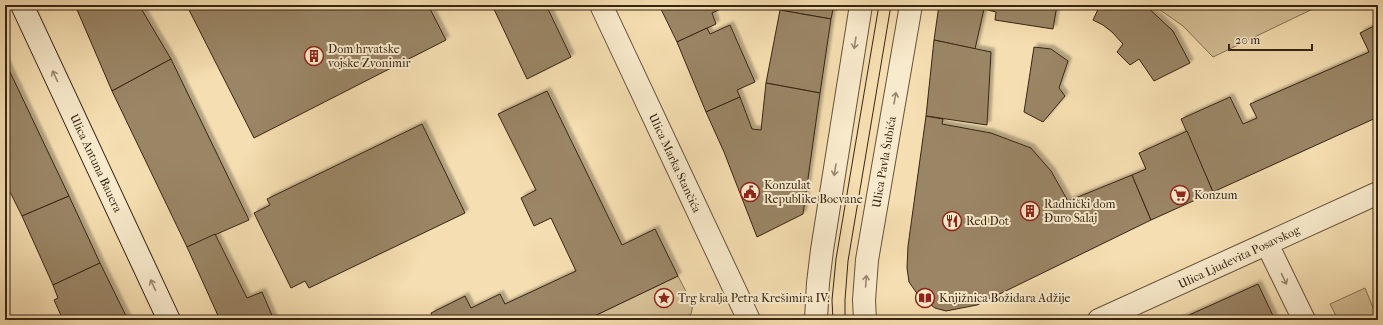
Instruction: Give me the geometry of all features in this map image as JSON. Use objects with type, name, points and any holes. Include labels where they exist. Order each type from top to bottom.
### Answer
[{"type":"street","name":"Ulica Antuna Bauera","points":[[22,5],[169,320]]},
{"type":"street","name":"Ulica Marka Stančića","points":[[601,5],[749,320]]},
{"type":"street","points":[[816,320],[822,250],[861,5]]},
{"type":"street","name":"Ulica Pavla Šubića","points":[[865,320],[864,300],[868,260],[911,5]]},
{"type":"street","name":"Ulica Ljudevita Posavskog","points":[[1099,320],[1378,193]]},
{"type":"street","points":[[1267,244],[1304,320]]},
{"type":"shaded area","points":[[1153,5],[1321,5],[1213,57],[1183,26]]},
{"type":"shaded area","name":"Trg kralja Petra Krešimira IV.","points":[[678,276],[693,305],[691,314],[679,320],[586,320]]},
{"type":"shaded area","points":[[1365,288],[1378,320],[1338,320],[1330,304]]},
{"type":"building","points":[[75,5],[139,5],[171,59],[112,91]]},
{"type":"building","name":"Dom hrvatske vojske Zvonimir","points":[[428,5],[446,40],[254,138],[187,6]]},
{"type":"building","points":[[492,5],[546,5],[571,57],[527,79]]},
{"type":"building","points":[[659,5],[724,5],[725,7],[712,13],[716,24],[677,42]]},
{"type":"building","points":[[781,5],[834,5],[831,19],[780,10]]},
{"type":"building","points":[[939,5],[1057,5],[1053,29],[995,20],[996,12],[984,9],[975,49],[934,40]]},
{"type":"building","points":[[1100,5],[1145,5],[1173,31],[1190,63],[1154,81],[1139,59],[1130,65],[1117,52],[1123,44],[1112,32],[1093,20]]},
{"type":"building","points":[[780,10],[831,19],[820,93],[766,83]]},
{"type":"building","points":[[1378,24],[1378,117],[1213,192],[1181,119],[1230,97],[1243,124],[1257,118],[1250,104],[1369,52],[1360,33]]},
{"type":"building","points":[[730,25],[755,82],[737,90],[740,97],[706,112],[677,42],[707,28],[710,34]]},
{"type":"building","points":[[934,40],[991,52],[987,125],[926,116]]},
{"type":"building","points":[[1034,47],[1051,49],[1068,61],[1059,88],[1065,96],[1043,122],[1024,112]]},
{"type":"building","points":[[171,59],[249,220],[187,247],[112,91]]},
{"type":"building","points":[[5,61],[10,72],[5,74]]},
{"type":"building","points":[[10,72],[69,196],[22,216],[9,190],[5,191],[5,74]]},
{"type":"building","points":[[766,83],[820,93],[803,214],[757,237],[724,152],[706,112],[740,97],[752,129],[761,130]]},
{"type":"building","points":[[547,91],[622,245],[655,229],[678,276],[586,320],[434,320],[431,313],[465,296],[471,308],[500,294],[505,304],[576,271],[551,218],[534,226],[521,198],[536,190],[498,114]]},
{"type":"building","name":"Radnički dom Đuro Salaj","points":[[926,116],[943,119],[942,124],[991,133],[1031,148],[1051,171],[1068,201],[1132,175],[1151,220],[977,305],[946,311],[935,308],[921,298],[909,282],[907,268],[908,246]]},
{"type":"building","points":[[422,124],[465,213],[309,288],[305,281],[291,288],[254,213],[270,205],[267,199]]},
{"type":"building","points":[[1187,131],[1213,192],[1151,220],[1132,175],[1146,169],[1139,153]]},
{"type":"building","points":[[69,196],[100,263],[53,285],[22,216]]},
{"type":"building","points":[[215,234],[247,298],[262,292],[274,320],[220,320],[187,247]]},
{"type":"building","points":[[100,263],[128,320],[63,320],[54,300],[58,298],[53,285]]},
{"type":"building","points":[[1258,284],[1275,320],[1178,320]]},
{"type":"tram line","points":[[833,320],[832,300],[836,259],[879,5]]},
{"type":"tram line","points":[[845,320],[848,261],[891,5]]},
{"type":"place","name":"Dom hrvatske vojske Zvonimir","points":[[314,56]]},
{"type":"place","name":"Konzulat Republike Bocvane","points":[[750,192]]},
{"type":"place","name":"Konzum","points":[[1180,195]]},
{"type":"place","name":"Radnički dom Đuro Salaj","points":[[1030,211]]},
{"type":"place","name":"Red Dot","points":[[952,221]]},
{"type":"place","name":"Trg kralja Petra Krešimira IV.","points":[[664,298]]},
{"type":"place","name":"Knjižnica Božidara Adžije","points":[[925,298]]}]
